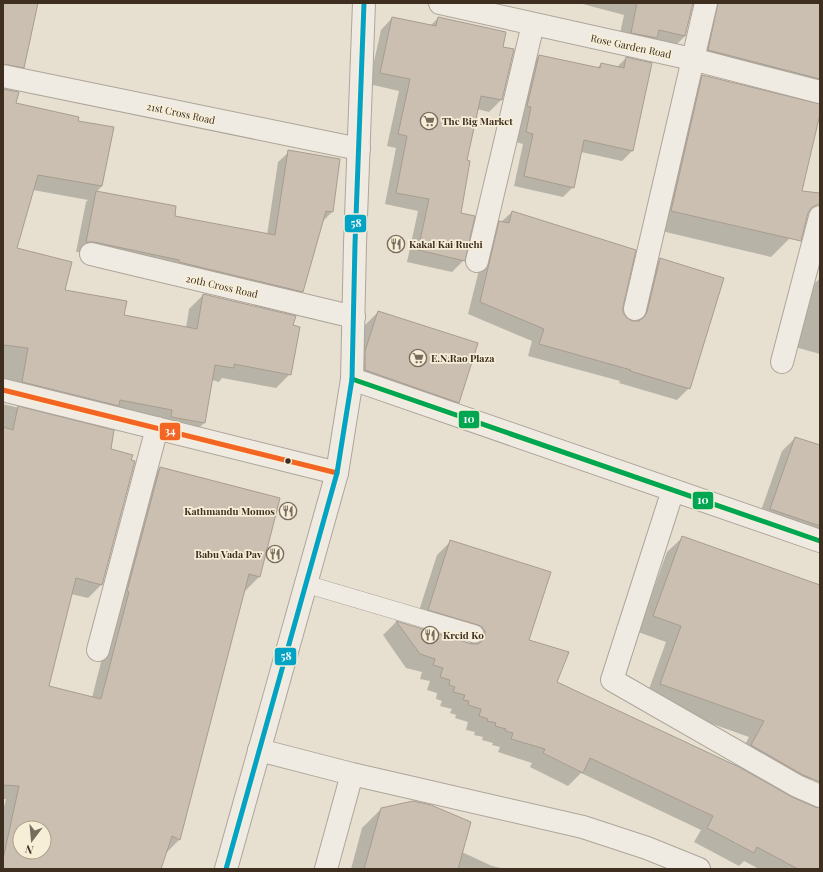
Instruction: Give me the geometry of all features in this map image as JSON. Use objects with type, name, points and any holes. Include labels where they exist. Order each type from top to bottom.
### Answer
[{"type":"street","points":[[226,869],[337,473],[352,379],[355,244],[364,3]]},
{"type":"street","name":"Rose Garden Road","points":[[440,3],[692,59],[820,92]]},
{"type":"street","points":[[635,309],[706,3]]},
{"type":"street","points":[[477,261],[533,24]]},
{"type":"street","name":"21st Cross Road","points":[[3,76],[359,149]]},
{"type":"street","points":[[782,362],[820,217]]},
{"type":"street","name":"20th Cross Road","points":[[91,254],[354,317]]},
{"type":"street","points":[[352,379],[820,541]]},
{"type":"street","points":[[3,390],[337,473]]},
{"type":"street","points":[[98,650],[157,428]]},
{"type":"street","points":[[673,490],[612,680],[797,786],[820,796]]},
{"type":"street","points":[[259,750],[352,774],[583,827],[647,848],[699,869]]},
{"type":"street","points":[[326,869],[352,774]]},
{"type":"lane","points":[[306,584],[475,634]]},
{"type":"building","points":[[3,3],[38,3],[24,68],[3,64]]},
{"type":"building","points":[[637,3],[693,3],[685,36],[659,30],[657,38],[631,33]]},
{"type":"building","points":[[718,3],[820,3],[820,79],[708,50]]},
{"type":"building","points":[[392,17],[436,26],[438,17],[506,32],[503,47],[514,49],[502,100],[481,96],[467,160],[470,161],[461,213],[475,216],[465,261],[418,250],[429,199],[396,193],[407,136],[398,134],[410,79],[380,73]]},
{"type":"building","points":[[539,55],[600,68],[601,63],[624,68],[626,57],[652,63],[633,151],[584,140],[574,188],[524,176],[533,134],[526,132],[531,107],[527,106]]},
{"type":"building","points":[[702,75],[820,104],[820,114],[802,191],[820,193],[820,205],[816,205],[811,208],[808,213],[801,241],[671,211]]},
{"type":"building","points":[[3,89],[19,92],[16,103],[79,117],[78,121],[114,127],[102,186],[38,175],[17,248],[72,262],[65,290],[127,301],[124,315],[197,329],[203,294],[296,316],[293,325],[300,327],[291,375],[234,364],[234,368],[215,365],[205,423],[171,417],[172,410],[120,400],[119,406],[22,382],[28,348],[3,345]]},
{"type":"building","points":[[288,150],[340,159],[333,212],[326,211],[303,292],[179,262],[179,260],[94,242],[86,242],[96,191],[176,206],[175,216],[275,235]]},
{"type":"building","points":[[512,211],[636,250],[623,307],[623,313],[632,321],[639,321],[647,312],[660,258],[724,278],[690,389],[630,371],[631,370],[539,344],[544,329],[480,302],[499,221],[509,223]]},
{"type":"building","name":"E.N.Rao Plaza","points":[[378,311],[478,343],[459,403],[365,370],[365,351]]},
{"type":"building","points":[[18,406],[114,430],[111,449],[133,455],[131,460],[135,461],[102,585],[76,578],[49,686],[101,699],[129,592],[127,591],[160,467],[280,498],[260,577],[249,574],[180,840],[172,836],[161,869],[3,869],[3,859],[19,786],[3,785],[3,427],[13,430]]},
{"type":"building","points":[[795,437],[820,445],[820,526],[770,509]]},
{"type":"building","points":[[682,536],[820,585],[820,782],[803,775],[751,745],[764,721],[660,684],[681,626],[653,616]]},
{"type":"building","points":[[450,540],[551,572],[529,640],[569,652],[557,682],[739,767],[792,797],[820,808],[820,869],[798,869],[757,847],[754,853],[707,828],[713,816],[590,758],[583,773],[543,753],[545,749],[511,739],[513,733],[495,726],[496,723],[487,721],[488,719],[479,716],[481,709],[468,705],[469,701],[463,700],[465,695],[453,692],[455,687],[449,685],[450,680],[440,677],[443,668],[433,665],[435,659],[420,654],[396,621],[472,644],[478,644],[482,641],[485,636],[485,631],[482,627],[428,610]]},
{"type":"building","points":[[413,801],[431,805],[471,822],[458,869],[364,869],[381,808]]},
{"type":"transit line","name":"58","points":[[226,869],[337,473],[352,379],[355,244],[364,3]]},
{"type":"transit line","name":"10","points":[[352,379],[820,541]]},
{"type":"transit line","name":"34","points":[[3,390],[337,473]]},
{"type":"place","name":"The Big Market","points":[[429,121]]},
{"type":"place","name":"Kakal Kai Ruchi","points":[[396,244]]},
{"type":"place","name":"E.N.Rao Plaza","points":[[418,358]]},
{"type":"place","name":"Kathmandu Momos","points":[[288,511]]},
{"type":"place","name":"Babu Vada Pav","points":[[275,554]]},
{"type":"place","name":"Kreid Ko","points":[[430,635]]}]
